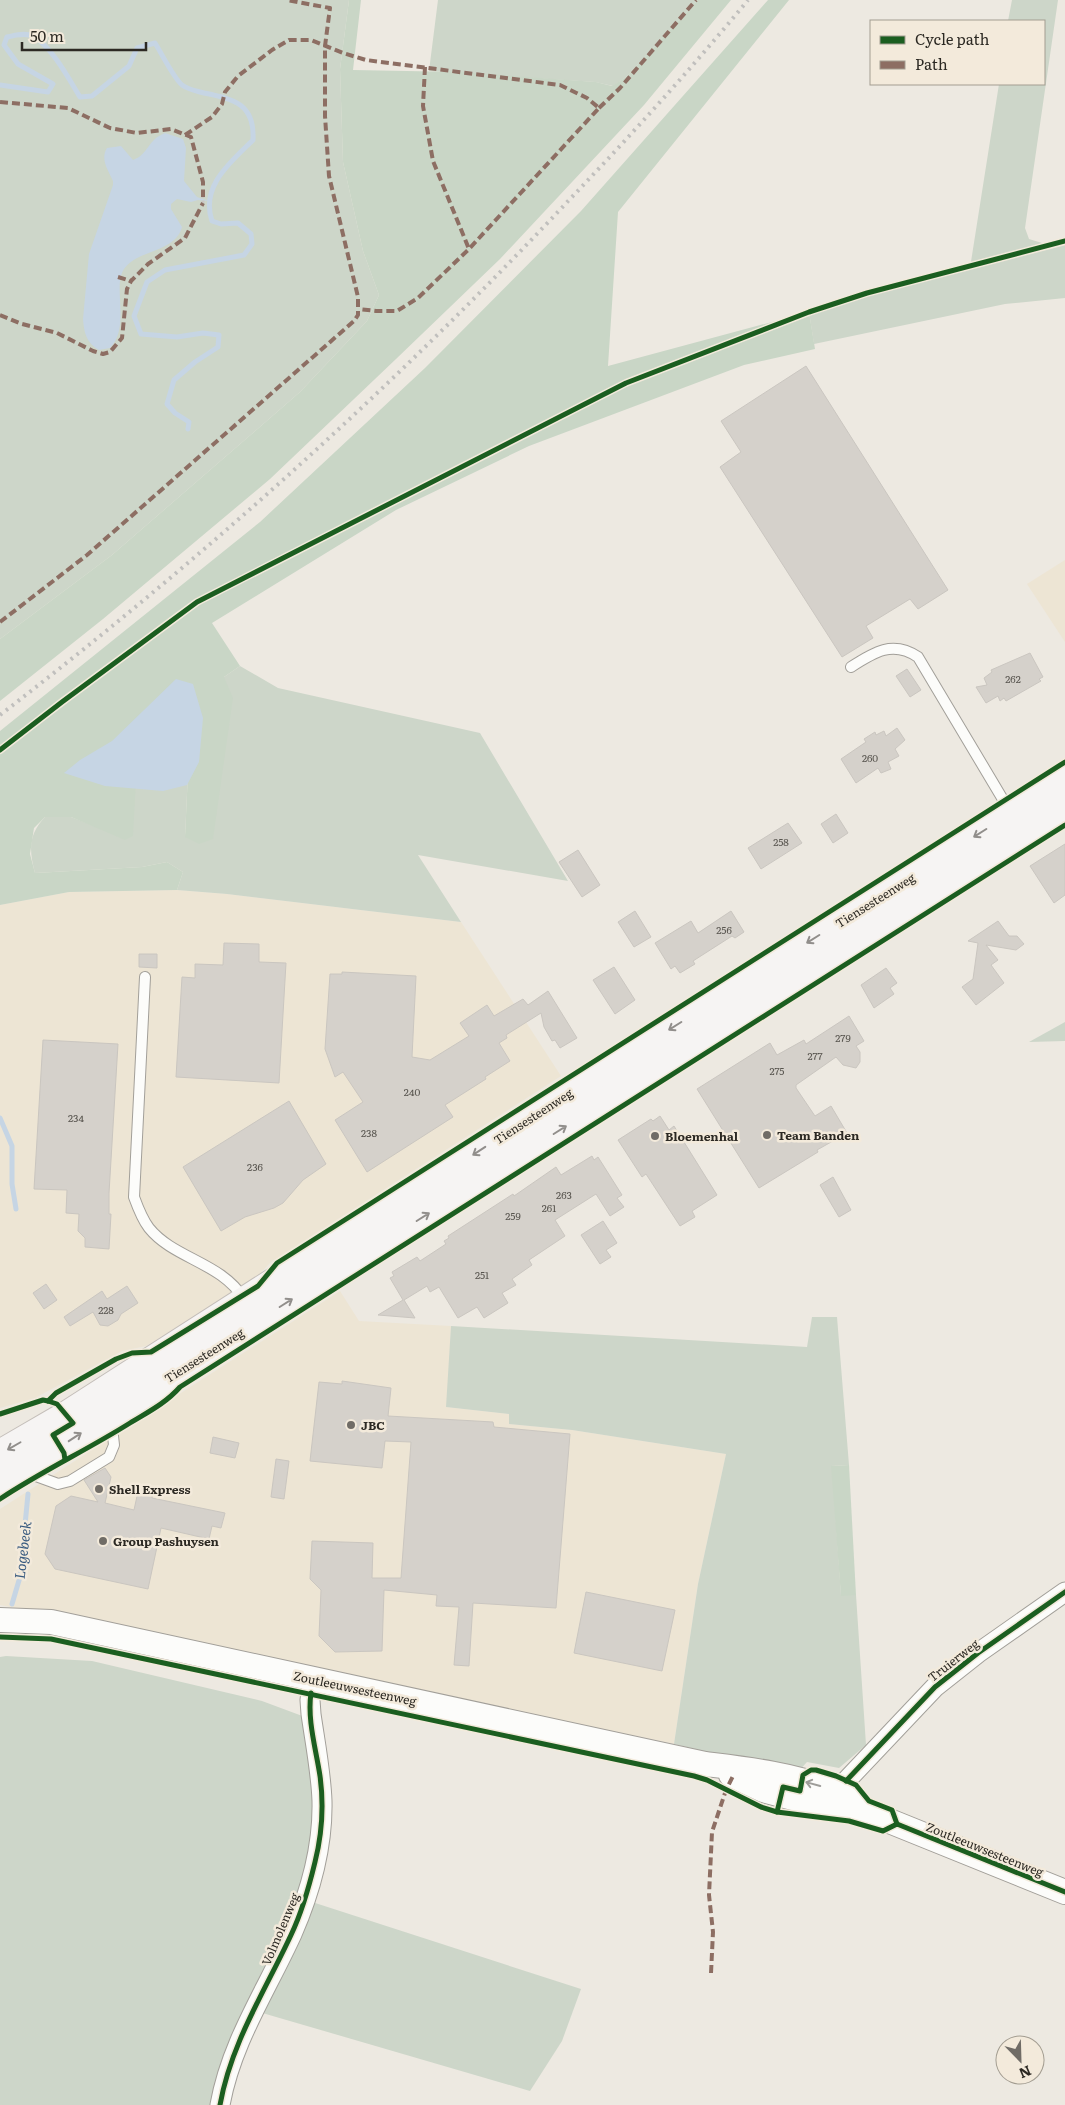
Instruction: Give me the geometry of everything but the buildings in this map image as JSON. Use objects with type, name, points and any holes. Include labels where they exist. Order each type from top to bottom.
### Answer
[{"type":"main road","name":"Tiensesteenweg","points":[[6,1468],[67,1415],[313,1278],[1018,824],[1065,779]]},
{"type":"main road","name":"Tiensesteenweg","points":[[1018,824],[1065,810]]},
{"type":"main road","name":"Tiensesteenweg","points":[[6,1468],[60,1447],[110,1414],[252,1311]]},
{"type":"street","name":"Truierweg","points":[[837,1801],[846,1781],[935,1687],[978,1653],[1065,1592]]},
{"type":"street","name":"Zoutleeuwsesteenweg","points":[[2,1620],[51,1622],[705,1764],[749,1770],[811,1783],[837,1801],[1065,1892]]},
{"type":"street","name":"Volmolenweg","points":[[220,2105],[228,2067],[249,2018],[292,1933],[306,1896],[315,1860],[321,1826],[322,1801],[310,1714],[313,1678]]},
{"type":"lane","points":[[851,667],[867,657],[891,648],[906,649],[918,657],[1018,824]]},
{"type":"lane","points":[[145,977],[134,1197],[139,1211],[149,1228],[161,1240],[230,1280],[252,1311]]},
{"type":"path","points":[[203,197],[203,203]]},
{"type":"shaded area","points":[[0,0],[349,0],[340,69],[343,162],[363,251],[379,295],[367,321],[300,392],[112,555],[0,639]]},
{"type":"shaded area","points":[[438,0],[698,0],[626,77],[613,86],[595,82],[429,71]]},
{"type":"shaded area","points":[[1012,0],[1058,0],[1025,228],[1029,239],[1042,243],[1040,250],[1065,244],[1065,298],[1005,304],[814,344],[809,312],[970,268],[999,85],[1045,85],[1045,20],[1008,20]]},
{"type":"shaded area","points":[[1065,560],[1065,642],[1027,584]]},
{"type":"shaded area","points":[[240,666],[278,688],[480,733],[568,881],[418,855],[461,922],[227,894],[177,890],[183,872],[167,862],[142,867],[35,873],[31,843],[39,824],[45,817],[71,817],[97,827],[138,742],[189,751],[185,837],[224,677]]},
{"type":"shaded area","points":[[177,890],[227,894],[461,922],[561,1076],[271,1262],[250,1284],[146,1346],[122,1351],[35,1398],[0,1408],[0,905],[69,892]]},
{"type":"shaded area","points":[[1065,1022],[1065,1041],[1029,1042]]},
{"type":"shaded area","points":[[340,1291],[359,1321],[451,1326],[447,1407],[510,1414],[509,1424],[572,1430],[726,1454],[698,1584],[674,1744],[204,1645],[0,1605],[0,1509]]},
{"type":"shaded area","points":[[812,1317],[837,1317],[849,1465],[832,1466],[841,1595],[856,1595],[866,1745],[839,1768],[807,1762],[797,1773],[674,1744],[698,1584],[726,1454],[572,1430],[509,1424],[509,1414],[446,1407],[451,1326],[807,1347]]},
{"type":"shaded area","points":[[0,1657],[92,1661],[262,1701],[305,1717],[315,1810],[306,1881],[250,2008],[222,2059],[214,2105],[0,2105]]},
{"type":"shaded area","points":[[309,1901],[581,1989],[562,2041],[530,2091],[259,2012]]},
{"type":"green space","points":[[349,0],[361,0],[353,70],[460,72],[596,82],[612,86],[626,77],[698,0],[731,0],[644,105],[500,259],[396,359],[270,479],[103,619],[0,701],[0,639],[112,555],[300,392],[367,321],[379,295],[363,251],[343,162],[340,69]]},
{"type":"green space","points":[[768,0],[789,0],[618,212],[608,366],[809,312],[815,349],[744,365],[529,446],[396,510],[212,623],[240,666],[224,677],[233,698],[213,839],[199,844],[185,837],[189,751],[138,742],[133,836],[125,840],[71,817],[45,817],[34,828],[30,854],[35,873],[142,867],[167,862],[183,872],[177,890],[69,892],[0,905],[0,731],[260,522],[425,368],[581,211]]},
{"type":"green space","points":[[849,1465],[856,1595],[841,1596],[831,1466]]},
{"type":"water","points":[[165,133],[183,139],[186,148],[184,181],[197,197],[209,201],[198,200],[191,202],[177,199],[171,204],[171,209],[182,227],[172,242],[138,258],[124,269],[121,277],[120,318],[116,339],[110,348],[99,350],[86,337],[83,319],[89,254],[113,185],[104,156],[105,152],[107,148],[121,146],[133,160],[142,154],[155,139]]},
{"type":"water","points":[[176,679],[193,684],[203,718],[199,762],[187,785],[163,791],[105,786],[64,773],[80,760],[112,741]]},
{"type":"waterway","points":[[0,85],[48,92],[53,84],[18,64],[4,45],[7,37],[21,34],[28,35],[41,42],[60,64],[80,97],[92,96],[129,66],[137,48],[155,43],[171,71],[182,85],[233,101],[240,105],[250,118],[253,128],[253,140],[227,166],[220,176],[210,197],[209,208],[212,221],[221,224],[238,223],[251,234],[252,244],[244,255],[165,270],[147,282],[134,316],[141,334],[177,337],[203,333],[219,335],[218,347],[195,362],[174,380],[167,404],[175,413],[189,422],[188,429]]},
{"type":"waterway","name":"Logebeek","points":[[0,1118],[12,1146],[12,1184],[16,1209]]},
{"type":"waterway","name":"Logebeek","points":[[12,1604],[20,1577],[28,1494]]},
{"type":"railway","points":[[0,715],[151,594],[224,532],[367,403],[504,268],[594,174],[683,76],[748,0]]},
{"type":"marked path","points":[[0,622],[87,555],[354,321],[358,315],[358,297],[329,176],[325,116],[325,46],[330,8],[286,0]]},
{"type":"marked path","points":[[599,108],[620,88],[696,0]]},
{"type":"marked path","points":[[185,135],[212,117],[222,104],[225,92],[238,76],[272,50],[289,40],[311,40],[366,60],[560,85],[587,98],[599,108],[469,249],[418,298],[397,311],[359,309]]},
{"type":"marked path","points":[[425,67],[423,106],[433,161],[469,249]]},
{"type":"marked path","points":[[0,102],[68,108],[110,128],[137,133],[171,129],[191,137],[203,182],[203,197]]},
{"type":"marked path","points":[[0,315],[22,324],[57,333],[93,351],[103,354],[110,352],[122,338],[127,289],[131,281],[148,264],[185,238],[203,203]]},
{"type":"marked path","points":[[118,277],[131,281]]},
{"type":"marked path","points":[[711,1973],[713,1932],[709,1895],[712,1832],[726,1790],[733,1776]]},
{"type":"cycle path","points":[[0,750],[197,602],[626,383],[809,312],[867,293],[1065,241]]},
{"type":"cycle path","points":[[48,1401],[56,1393],[116,1359],[132,1353],[151,1352],[258,1286],[277,1263],[1065,762]]},
{"type":"cycle path","points":[[0,1499],[163,1403],[180,1387],[1065,825]]},
{"type":"cycle path","points":[[0,1414],[43,1400],[57,1404],[73,1423],[53,1435],[64,1453],[65,1460]]},
{"type":"cycle path","points":[[846,1781],[935,1687],[978,1653],[1065,1592]]},
{"type":"cycle path","points":[[0,1637],[51,1639],[694,1776],[707,1780],[761,1807],[777,1812],[849,1821],[883,1831],[897,1824]]},
{"type":"cycle path","points":[[220,2105],[225,2082],[240,2039],[299,1917],[308,1890],[317,1851],[321,1830],[322,1798],[311,1724],[311,1693]]},
{"type":"cycle path","points":[[777,1812],[783,1787],[800,1791],[803,1775],[811,1770],[816,1770],[856,1785],[869,1801],[892,1810],[897,1824]]},
{"type":"cycle path","points":[[897,1824],[1065,1892]]},
{"type":"place","name":"Team Banden","points":[[767,1135]]},
{"type":"place","name":"Bloemenhal","points":[[655,1136]]},
{"type":"place","name":"JBC","points":[[351,1425]]},
{"type":"place","name":"Shell Express","points":[[99,1489]]},
{"type":"place","name":"Group Pashuysen","points":[[103,1541]]}]
